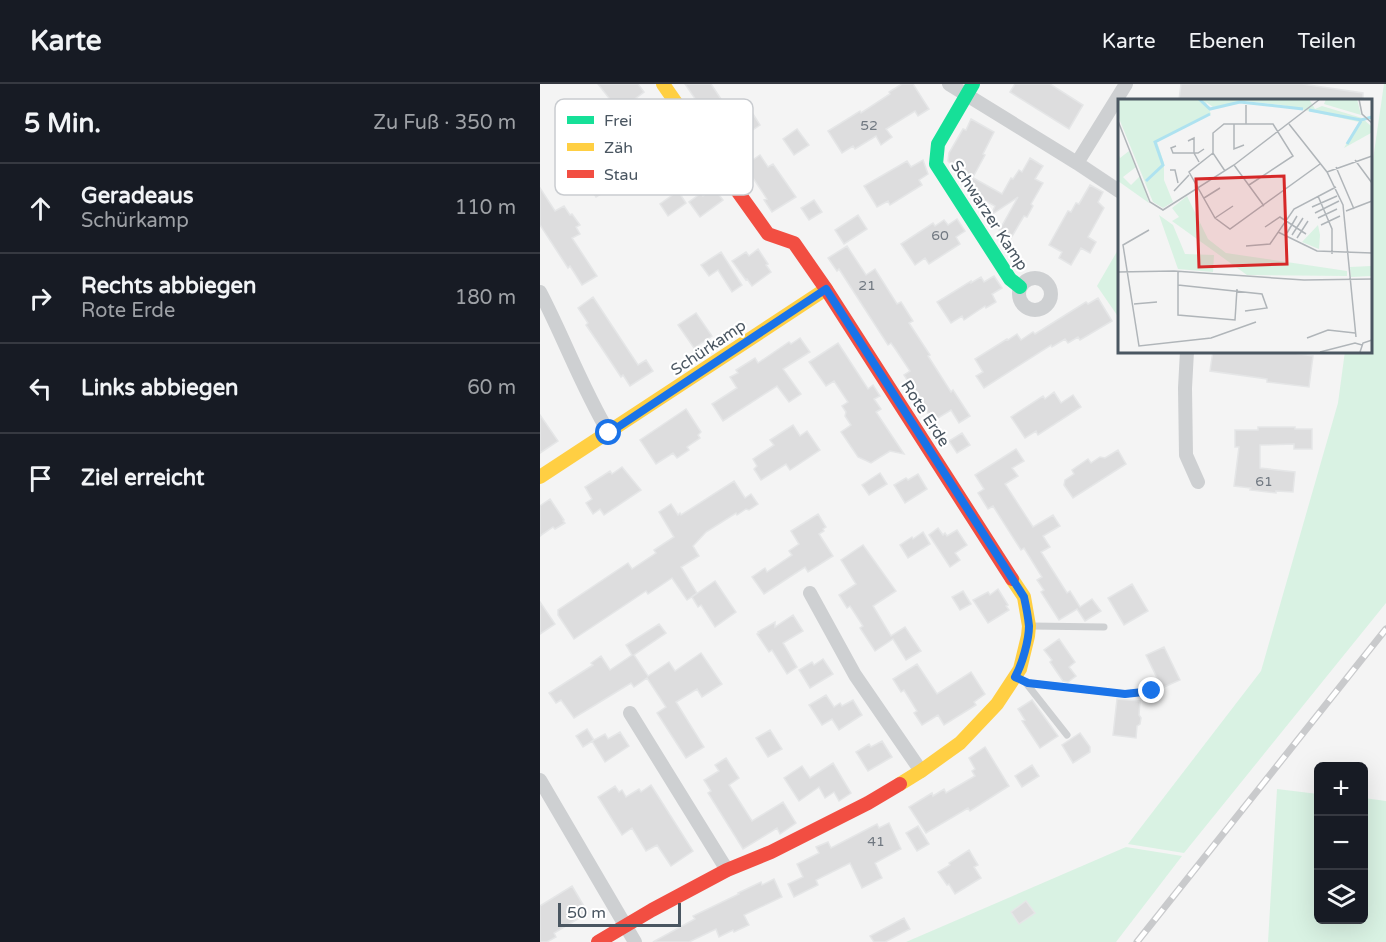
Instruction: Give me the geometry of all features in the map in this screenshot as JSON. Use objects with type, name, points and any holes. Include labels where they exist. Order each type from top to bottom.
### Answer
[{"type":"street","name":"Rote Erde","points":[[663,84],[674,99]]},
{"type":"street","points":[[949,84],[969,90],[1118,190]]},
{"type":"street","points":[[1077,163],[1126,84]]},
{"type":"street","name":"Schwarzer Kamp","points":[[969,90],[938,144],[936,164],[1010,279],[1020,287]]},
{"type":"street","name":"Rote Erde","points":[[598,942],[651,910],[727,870],[771,852],[868,803],[921,771],[960,743],[997,704],[1020,669],[1028,636],[1029,626],[1024,597],[826,289],[794,243],[768,234],[741,195]]},
{"type":"street","name":"Schürkamp","points":[[540,477],[826,289]]},
{"type":"street","points":[[540,292],[594,408],[609,433]]},
{"type":"street","points":[[1187,352],[1186,455],[1198,482]]},
{"type":"street","points":[[810,593],[855,675],[921,771]]},
{"type":"street","points":[[630,713],[727,870]]},
{"type":"street","points":[[540,780],[635,942]]},
{"type":"lane","points":[[1029,626],[1104,627]]},
{"type":"lane","points":[[1015,677],[1028,683],[1125,694],[1152,691]]},
{"type":"lane","points":[[1028,683],[1067,735]]},
{"type":"green space","points":[[1384,84],[1386,84],[1386,603],[1184,853],[1128,844],[1261,671],[1338,403],[1345,352],[1371,352],[1371,173]]},
{"type":"green space","points":[[1118,250],[1118,317],[1097,286]]},
{"type":"green space","points":[[1277,789],[1314,794],[1314,924],[1368,924],[1368,799],[1386,801],[1386,942],[1268,942]]},
{"type":"green space","points":[[1126,847],[1182,856],[1116,942],[906,942]]},
{"type":"building","points":[[598,84],[638,84],[644,92],[635,99],[610,99]]},
{"type":"building","points":[[685,84],[711,84],[721,99],[695,99]]},
{"type":"building","points":[[902,84],[913,84],[929,109],[918,116],[915,111],[886,129],[892,137],[881,145],[876,136],[855,149],[853,146],[842,153],[828,131],[860,111],[861,113]]},
{"type":"building","points":[[1015,84],[1050,84],[1083,105],[1069,129],[1010,92]]},
{"type":"building","points":[[1181,84],[1302,84],[1363,93],[1363,99],[1179,99]]},
{"type":"building","points":[[753,114],[760,125],[753,130]]},
{"type":"building","points":[[971,119],[994,132],[973,177],[948,161],[949,153]]},
{"type":"building","points":[[797,129],[809,145],[794,155],[783,139]]},
{"type":"building","points":[[760,155],[768,167],[773,164],[796,197],[772,212],[764,200],[767,199],[753,178],[753,160]]},
{"type":"building","points":[[1030,158],[1043,166],[1035,179],[1043,183],[1031,204],[1033,206],[1027,217],[1024,216],[1011,238],[999,231],[1018,197],[991,215],[995,206],[968,191],[965,186],[970,176],[1002,194],[1011,178],[1013,179],[1019,170],[1022,172]]},
{"type":"building","points":[[923,160],[928,174],[919,180],[922,185],[890,205],[888,201],[877,207],[864,186],[907,161],[911,167]]},
{"type":"building","points":[[1090,185],[1103,192],[1098,202],[1104,208],[1088,237],[1096,242],[1090,253],[1081,248],[1071,265],[1059,258],[1062,252],[1049,245],[1068,211],[1071,212],[1076,203],[1079,204]]},
{"type":"building","points":[[540,188],[555,211],[564,206],[580,225],[576,227],[580,234],[572,238],[597,276],[582,285],[540,225]]},
{"type":"building","points":[[672,195],[681,195],[686,203],[668,216],[660,204]]},
{"type":"building","points":[[698,195],[719,195],[723,200],[700,217],[689,202]]},
{"type":"building","points":[[814,200],[822,212],[809,220],[801,208]]},
{"type":"building","points":[[858,215],[867,229],[844,244],[835,230]]},
{"type":"building","points":[[957,219],[965,231],[956,237],[960,244],[929,264],[925,258],[915,265],[901,244],[933,223],[935,226],[944,220],[948,225]]},
{"type":"building","points":[[847,246],[866,275],[875,269],[897,304],[901,302],[913,321],[909,323],[930,355],[928,356],[951,392],[953,390],[970,416],[959,423],[951,410],[933,421],[904,375],[910,371],[891,343],[888,345],[839,269],[837,271],[828,258]]},
{"type":"building","points":[[758,249],[771,272],[752,286],[732,261],[746,252],[749,256]]},
{"type":"building","points":[[721,252],[742,285],[732,292],[718,270],[709,276],[701,265]]},
{"type":"building","points":[[994,276],[1002,288],[992,294],[996,302],[986,308],[985,306],[964,320],[962,316],[951,323],[937,302],[971,281],[971,283],[981,277],[984,282]]},
{"type":"building","points":[[593,297],[638,365],[646,360],[653,371],[630,386],[623,375],[621,377],[586,325],[588,323],[578,308]]},
{"type":"building","points":[[1098,298],[1112,321],[1080,340],[1078,337],[1068,343],[1065,339],[1052,347],[1051,345],[984,388],[976,376],[983,372],[975,359],[1017,334],[1021,340],[1033,332],[1035,334],[1086,302],[1088,304]]},
{"type":"building","points":[[696,313],[712,336],[694,348],[678,325]]},
{"type":"building","points":[[800,338],[810,352],[783,369],[801,394],[789,402],[777,386],[723,421],[712,404],[737,388],[730,377],[738,373],[736,370],[755,358],[758,363],[789,342],[791,344]]},
{"type":"building","points":[[838,343],[868,389],[873,385],[880,396],[874,399],[881,409],[876,412],[904,454],[890,451],[871,463],[858,457],[841,432],[851,425],[842,406],[848,402],[834,381],[826,386],[809,362]]},
{"type":"building","points":[[1213,352],[1287,352],[1313,356],[1309,387],[1210,371]]},
{"type":"building","points":[[1054,392],[1061,403],[1073,395],[1081,407],[1038,435],[1036,431],[1025,438],[1011,417],[1043,396],[1045,399]]},
{"type":"building","points":[[686,409],[701,432],[698,435],[700,438],[687,447],[689,450],[677,458],[673,453],[656,464],[640,440]]},
{"type":"building","points":[[540,415],[558,441],[540,453]]},
{"type":"building","points":[[793,425],[800,436],[807,431],[820,450],[790,470],[786,464],[761,480],[754,469],[757,466],[753,459],[774,445],[770,440]]},
{"type":"building","points":[[1258,427],[1312,429],[1312,449],[1294,449],[1294,444],[1260,445],[1260,468],[1295,472],[1293,492],[1276,491],[1276,493],[1234,486],[1239,447],[1235,447],[1235,430],[1258,430]]},
{"type":"building","points":[[962,433],[970,445],[957,453],[949,441]]},
{"type":"building","points":[[1016,449],[1024,461],[1012,468],[1018,476],[1005,484],[1033,527],[1053,515],[1060,526],[1043,536],[1050,547],[1041,552],[1067,593],[1070,591],[1080,607],[1092,599],[1101,611],[1085,621],[1077,609],[1059,620],[1041,592],[1044,590],[1037,580],[1042,577],[1024,548],[1021,550],[993,506],[988,509],[978,493],[984,489],[975,475]]},
{"type":"building","points":[[1118,450],[1126,464],[1073,498],[1064,485],[1065,480],[1074,474],[1072,470],[1088,459],[1091,463]]},
{"type":"building","points":[[622,467],[641,490],[604,515],[600,509],[593,514],[586,503],[592,499],[585,487],[610,471],[612,474]]},
{"type":"building","points":[[880,473],[887,484],[869,495],[862,485]]},
{"type":"building","points":[[918,474],[927,489],[905,503],[894,485]]},
{"type":"building","points":[[734,481],[745,498],[751,494],[758,504],[737,515],[736,513],[706,532],[693,546],[699,556],[681,567],[697,593],[687,600],[672,578],[648,594],[646,591],[574,639],[558,615],[558,610],[628,563],[632,569],[656,553],[654,550],[674,537],[659,512],[671,504],[678,515],[680,513],[681,515]]},
{"type":"building","points":[[550,499],[565,523],[555,529],[553,527],[540,536],[540,506]]},
{"type":"building","points":[[818,514],[826,527],[819,534],[833,556],[808,572],[805,567],[764,594],[752,577],[765,568],[767,572],[792,555],[789,551],[799,544],[791,531]]},
{"type":"building","points":[[938,528],[943,535],[945,533],[947,536],[957,530],[967,545],[955,553],[960,560],[950,567],[929,535]]},
{"type":"building","points":[[923,532],[930,544],[908,558],[900,545]]},
{"type":"building","points":[[863,545],[896,591],[873,606],[891,636],[905,627],[921,651],[906,660],[893,639],[875,651],[860,628],[863,626],[850,606],[847,608],[839,595],[856,584],[841,560]]},
{"type":"building","points":[[715,581],[736,612],[715,627],[701,605],[698,607],[692,597]]},
{"type":"building","points":[[1132,584],[1148,611],[1124,625],[1108,598]]},
{"type":"building","points":[[998,589],[1009,610],[988,623],[973,600],[988,592],[990,595]]},
{"type":"building","points":[[963,591],[971,604],[960,610],[952,597]]},
{"type":"building","points":[[540,602],[555,624],[540,634]]},
{"type":"building","points":[[793,615],[803,631],[783,643],[797,667],[787,674],[772,650],[769,652],[757,634],[775,622],[775,627]]},
{"type":"building","points":[[659,624],[666,633],[634,655],[648,676],[669,662],[675,671],[701,653],[722,684],[702,697],[697,689],[676,702],[704,747],[686,758],[657,713],[666,707],[647,678],[634,687],[631,683],[574,718],[561,700],[556,703],[549,693],[593,665],[591,663],[601,656],[610,670],[632,655],[626,645]]},
{"type":"building","points":[[1059,639],[1075,662],[1069,667],[1076,676],[1068,682],[1063,681],[1044,650]]},
{"type":"building","points":[[1164,647],[1180,680],[1162,688],[1146,655]]},
{"type":"building","points":[[823,659],[833,674],[810,688],[799,670],[812,662],[814,665]]},
{"type":"building","points":[[917,664],[937,694],[971,672],[985,694],[974,702],[976,705],[944,725],[938,715],[922,725],[914,713],[917,711],[904,690],[901,692],[893,679]]},
{"type":"building","points":[[826,695],[834,707],[840,703],[842,706],[853,700],[862,715],[839,730],[832,719],[822,725],[809,705]]},
{"type":"building","points":[[1117,699],[1140,701],[1139,715],[1141,718],[1137,726],[1136,738],[1113,735]]},
{"type":"building","points":[[1032,700],[1058,736],[1040,748],[1022,721],[1025,720],[1018,709]]},
{"type":"building","points":[[587,729],[594,740],[583,747],[576,736]]},
{"type":"building","points":[[770,730],[782,749],[768,757],[756,738]]},
{"type":"building","points":[[620,732],[629,746],[605,762],[592,741],[605,734],[608,739]]},
{"type":"building","points":[[1080,733],[1090,747],[1090,752],[1073,763],[1062,745]]},
{"type":"building","points":[[882,741],[892,757],[868,771],[856,752],[869,744],[871,747]]},
{"type":"building","points":[[985,747],[1009,786],[970,811],[968,808],[926,833],[909,807],[932,793],[933,796],[944,789],[946,793],[975,776],[972,771],[975,769],[969,758]]},
{"type":"building","points":[[726,758],[739,778],[729,785],[752,821],[783,802],[796,823],[780,834],[777,828],[743,849],[708,793],[711,791],[704,780],[719,771],[715,765]]},
{"type":"building","points":[[833,763],[851,793],[839,801],[834,792],[825,798],[819,787],[799,801],[784,778],[802,766],[810,778]]},
{"type":"building","points":[[1032,765],[1039,776],[1022,787],[1015,776]]},
{"type":"building","points":[[651,785],[693,851],[671,866],[657,845],[646,851],[632,828],[622,835],[598,797],[615,786],[619,792],[622,790],[626,797],[639,789],[641,792]]},
{"type":"building","points":[[889,823],[901,849],[875,863],[882,878],[862,888],[850,863],[816,880],[818,885],[794,897],[788,884],[803,877],[797,864],[819,853],[816,847],[828,842],[831,848],[877,824],[879,828]]},
{"type":"building","points":[[918,826],[929,844],[917,851],[906,833]]},
{"type":"building","points":[[969,850],[978,865],[974,867],[981,878],[955,894],[938,872]]},
{"type":"building","points":[[774,879],[782,897],[744,915],[749,925],[719,937],[716,929],[689,942],[653,942],[695,919],[693,916],[761,882],[762,885]]},
{"type":"building","points":[[572,886],[588,913],[554,933],[556,937],[547,942],[540,942],[540,906]]},
{"type":"building","points":[[1026,901],[1035,913],[1019,924],[1011,912]]},
{"type":"building","points":[[904,918],[910,929],[885,942],[874,942],[870,936]]},
{"type":"railway","points":[[1137,942],[1386,629]]},
{"type":"traffic: fast","points":[[973,84],[938,144],[936,164],[1010,279],[1020,287]]},
{"type":"traffic: slow","points":[[663,84],[673,99]]},
{"type":"traffic: slow","points":[[540,477],[826,289]]},
{"type":"traffic: slow","points":[[900,784],[960,743],[997,704],[1020,669],[1029,626],[1024,597],[1012,579]]},
{"type":"traffic: jam","points":[[740,195],[768,234],[794,243],[826,289],[1012,579]]},
{"type":"traffic: jam","points":[[598,942],[727,870],[771,852],[868,803],[900,784]]},
{"type":"route","points":[[609,433],[826,289],[1024,597],[1029,626],[1028,636],[1020,669],[1015,677],[1028,683],[1125,694],[1152,691]]}]
